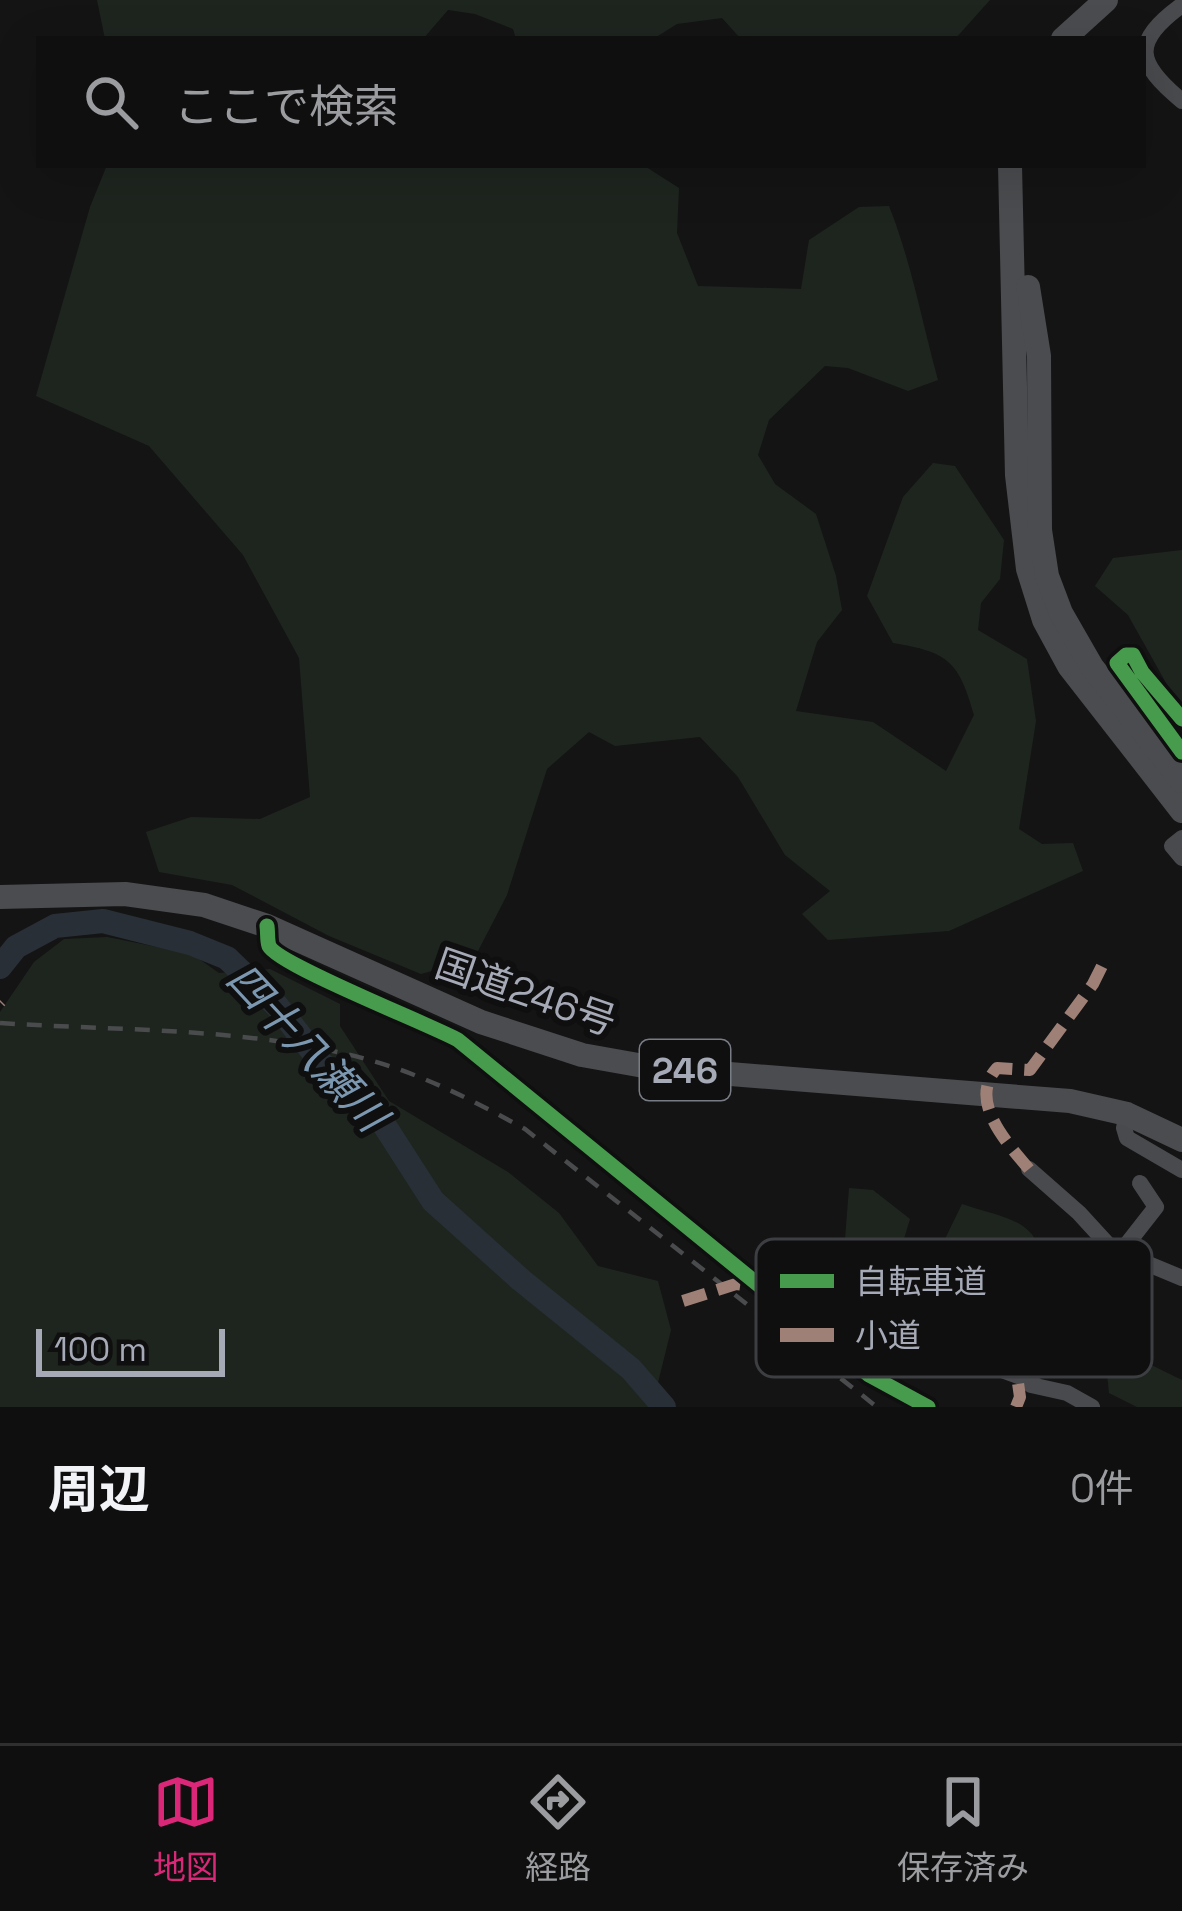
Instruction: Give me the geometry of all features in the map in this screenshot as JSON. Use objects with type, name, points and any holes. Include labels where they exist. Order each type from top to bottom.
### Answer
[{"type":"highway","points":[[1048,36],[1081,0]]},
{"type":"highway","points":[[1066,36],[1106,0]]},
{"type":"highway","points":[[1010,168],[1017,476],[1028,569],[1045,620],[1069,666],[1182,811]]},
{"type":"highway","points":[[1024,168],[1029,308],[1039,356],[1042,556],[1054,598],[1092,667],[1182,781]]},
{"type":"highway","name":"国道246号","points":[[0,897],[149,896],[204,905],[267,926],[481,1022],[583,1055],[655,1068],[1070,1101],[1127,1114],[1177,1138]]},
{"type":"street","points":[[1146,46],[1156,24],[1182,5]]},
{"type":"street","points":[[1146,56],[1155,79],[1182,101]]},
{"type":"street","points":[[1182,719],[1133,655],[1117,663],[1182,752]]},
{"type":"street","points":[[1182,838],[1172,846],[1182,858]]},
{"type":"street","points":[[267,926],[269,946],[277,955],[458,1040],[756,1282]]},
{"type":"street","points":[[1127,1114],[1127,1138],[1182,1170]]},
{"type":"street","points":[[1029,1169],[1104,1239]]},
{"type":"street","points":[[1127,1239],[1156,1207],[1140,1183]]},
{"type":"street","points":[[871,1377],[928,1407]]},
{"type":"street","points":[[1021,1377],[1092,1407]]},
{"type":"shaded area","points":[[97,0],[990,0],[958,36],[738,36],[722,18],[677,24],[658,36],[515,36],[513,29],[475,14],[448,10],[426,36],[104,36]]},
{"type":"shaded area","points":[[106,168],[648,168],[679,188],[677,233],[698,286],[801,289],[809,240],[859,207],[889,206],[938,380],[908,391],[848,368],[825,366],[769,420],[758,455],[775,484],[816,514],[842,610],[817,642],[796,711],[873,722],[946,771],[974,715],[963,682],[939,655],[893,643],[867,596],[903,497],[933,463],[955,466],[1004,540],[1000,579],[981,603],[978,630],[1027,659],[1036,721],[1019,829],[1042,844],[1073,843],[1083,871],[949,931],[828,940],[802,914],[830,891],[785,855],[738,777],[700,737],[615,746],[589,732],[547,769],[507,895],[478,951],[453,965],[421,974],[329,936],[232,885],[159,872],[146,832],[191,817],[260,819],[310,797],[299,658],[243,555],[149,446],[36,396],[90,207]]},
{"type":"shaded area","points":[[1182,550],[1182,703],[1128,615],[1095,586],[1113,558]]},
{"type":"shaded area","points":[[107,937],[192,954],[219,973],[270,969],[340,1004],[340,1026],[389,1101],[508,1172],[559,1213],[598,1266],[658,1281],[671,1330],[652,1407],[0,1407],[0,1012],[34,962],[64,939]]},
{"type":"shaded area","points":[[849,1188],[873,1190],[910,1219],[904,1239],[845,1239]]},
{"type":"shaded area","points":[[962,1204],[1010,1219],[1034,1239],[945,1239]]},
{"type":"shaded area","points":[[1152,1365],[1182,1380],[1182,1407],[1137,1407],[1109,1393],[1107,1377],[1152,1377]]},
{"type":"waterway","name":"四十八瀬川","points":[[0,967],[16,947],[55,926],[103,921],[190,943],[227,958],[278,1007],[322,1064],[372,1106],[433,1201],[631,1369],[664,1407]]},
{"type":"railway","points":[[0,1023],[276,1041],[366,1059],[427,1080],[525,1129],[756,1311]]},
{"type":"railway","points":[[839,1377],[877,1407]]},
{"type":"marked path","points":[[1029,1169],[994,1122],[986,1094],[989,1081],[997,1068],[1030,1070],[1104,962]]},
{"type":"marked path","points":[[683,1301],[736,1284],[756,1287]]},
{"type":"marked path","points":[[1016,1407],[1020,1397],[1017,1377]]},
{"type":"cycle path","points":[[1182,719],[1133,655],[1117,663],[1182,752]]},
{"type":"cycle path","points":[[267,926],[269,946],[279,955],[458,1040],[756,1283]]},
{"type":"cycle path","points":[[873,1377],[928,1407]]}]
